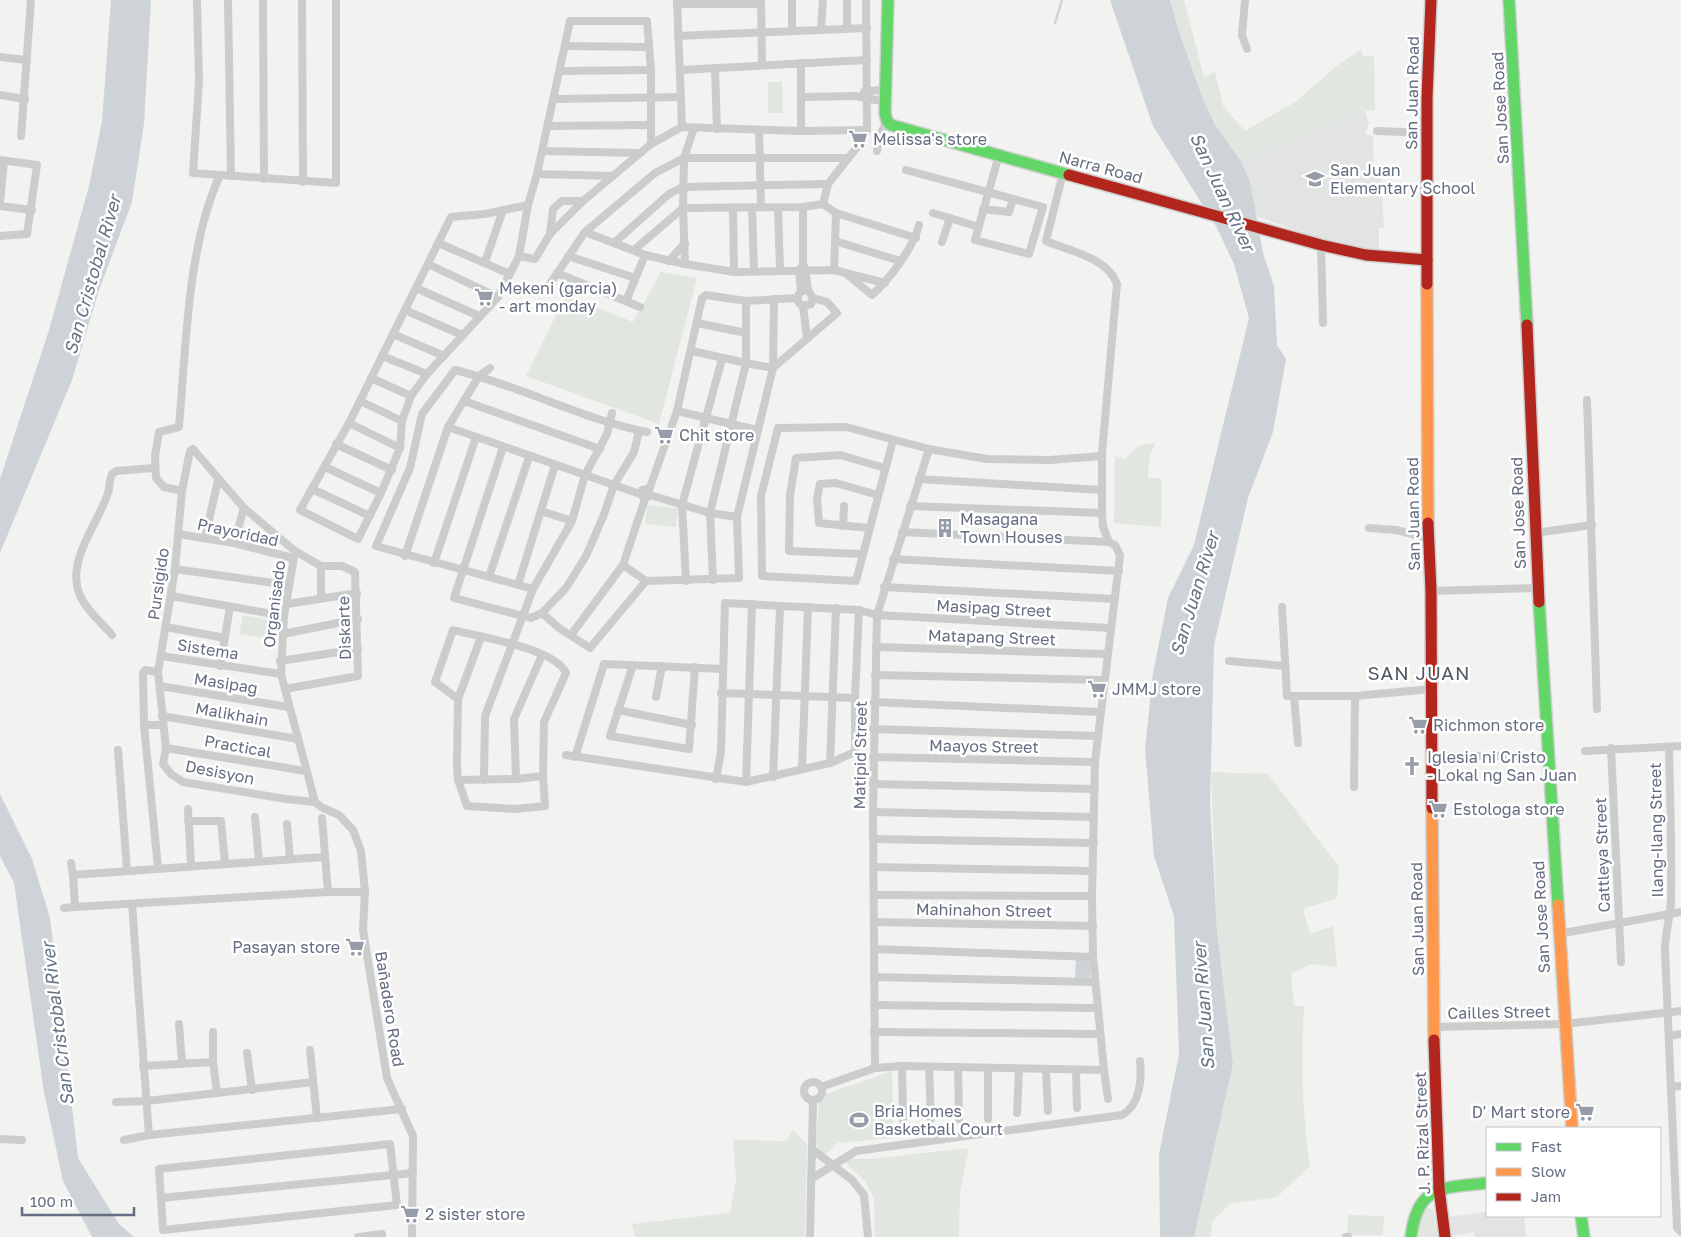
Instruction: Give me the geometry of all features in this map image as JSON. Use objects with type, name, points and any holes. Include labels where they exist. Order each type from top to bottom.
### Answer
[{"type":"main road","points":[[887,121],[888,0]]},
{"type":"main road","name":"San Juan Road","points":[[1431,0],[1427,133],[1427,260],[1428,538],[1431,591],[1434,1027]]},
{"type":"main road","name":"San Jose Road","points":[[1509,0],[1525,278],[1538,588],[1558,934],[1572,1127]]},
{"type":"main road","name":"Narra Road","points":[[887,121],[897,127],[1279,231],[1321,245],[1366,255],[1427,260]]},
{"type":"main road","name":"J. P. Rizal Street","points":[[1434,1027],[1440,1188],[1445,1237]]},
{"type":"main road","points":[[1411,1237],[1412,1222],[1418,1204],[1425,1196],[1440,1188],[1486,1183]]},
{"type":"main road","points":[[1581,1217],[1584,1237]]},
{"type":"street","points":[[21,136],[31,0]]},
{"type":"street","points":[[197,0],[199,81],[193,173],[336,183],[336,0]]},
{"type":"street","points":[[228,0],[231,176]]},
{"type":"street","points":[[263,0],[264,179]]},
{"type":"street","points":[[302,0],[302,182]]},
{"type":"street","points":[[792,0],[792,31]]},
{"type":"street","points":[[822,30],[823,0]]},
{"type":"street","points":[[847,28],[848,0]]},
{"type":"street","points":[[823,204],[828,184],[867,130],[868,60],[866,0]]},
{"type":"street","points":[[1245,0],[1242,35],[1247,49]]},
{"type":"street","points":[[682,127],[677,2],[761,2],[762,65]]},
{"type":"street","points":[[528,205],[451,217],[360,401],[300,510],[358,539],[392,470],[400,448],[402,421],[411,396],[427,374],[498,297],[519,256],[528,205],[548,126],[570,21],[647,21],[652,97],[651,144]]},
{"type":"street","points":[[678,36],[867,28]]},
{"type":"street","points":[[565,46],[649,47]]},
{"type":"street","points":[[0,57],[27,60]]},
{"type":"street","points":[[680,70],[868,60]]},
{"type":"street","points":[[801,63],[801,131]]},
{"type":"street","points":[[715,68],[717,129]]},
{"type":"street","points":[[560,71],[651,70]]},
{"type":"street","points":[[856,96],[867,90],[886,89]]},
{"type":"street","points":[[0,95],[25,99]]},
{"type":"street","points":[[802,97],[856,96],[868,100],[886,102]]},
{"type":"street","points":[[554,99],[681,97]]},
{"type":"street","points":[[877,151],[879,137],[887,121]]},
{"type":"street","points":[[548,126],[650,125]]},
{"type":"street","points":[[519,256],[535,259],[550,234],[583,201],[651,144],[682,127],[801,131],[867,130]]},
{"type":"street","points":[[685,264],[682,208],[684,158],[694,128]]},
{"type":"street","points":[[759,130],[761,207]]},
{"type":"street","points":[[1377,131],[1427,133]]},
{"type":"street","points":[[542,150],[640,153]]},
{"type":"street","points":[[906,170],[988,191],[1043,207],[1030,254],[975,240],[988,191],[999,155]]},
{"type":"street","points":[[550,284],[585,232],[655,173],[684,158],[848,158]]},
{"type":"street","points":[[0,236],[28,234],[32,210],[37,165],[2,160],[0,205],[32,210]]},
{"type":"street","points":[[1063,173],[1046,241],[1101,264],[1113,273],[1117,284],[1102,454]]},
{"type":"street","points":[[537,174],[613,176]]},
{"type":"street","points":[[182,491],[164,487],[156,478],[154,468],[159,432],[179,427],[192,290],[204,217],[220,176]]},
{"type":"street","points":[[614,243],[669,194],[683,187],[828,184]]},
{"type":"street","points":[[983,209],[1009,212],[1013,199]]},
{"type":"street","points":[[550,234],[553,209],[562,200],[583,201]]},
{"type":"street","points":[[634,250],[682,208],[778,208],[823,204],[836,213],[916,238]]},
{"type":"street","points":[[733,207],[734,272]]},
{"type":"street","points":[[752,207],[754,272]]},
{"type":"street","points":[[803,207],[803,269],[802,293],[799,303],[803,306],[807,338]]},
{"type":"street","points":[[778,208],[780,272]]},
{"type":"street","points":[[485,262],[503,210]]},
{"type":"street","points":[[834,270],[836,213]]},
{"type":"street","points":[[933,213],[979,226]]},
{"type":"street","points":[[942,242],[950,218]]},
{"type":"street","points":[[846,273],[872,294],[885,283],[916,238],[919,225]]},
{"type":"street","points":[[585,232],[645,255],[685,264],[734,272],[780,272],[803,269],[834,270],[885,283]]},
{"type":"street","points":[[835,241],[900,261]]},
{"type":"street","points":[[438,243],[510,274]]},
{"type":"street","points":[[669,261],[684,243]]},
{"type":"street","points":[[1321,245],[1323,323]]},
{"type":"street","points":[[626,301],[645,255]]},
{"type":"street","points":[[568,256],[635,278]]},
{"type":"street","points":[[428,264],[498,297]]},
{"type":"street","points":[[557,273],[640,307]]},
{"type":"street","points":[[416,288],[479,316]]},
{"type":"street","points":[[571,635],[623,565],[646,494],[677,411],[703,296],[746,301],[774,299],[802,293],[827,302],[837,313],[773,368]]},
{"type":"street","points":[[803,306],[811,304],[813,298]]},
{"type":"street","points":[[623,565],[646,581],[739,578],[737,517],[756,430],[773,368],[774,299]]},
{"type":"street","points":[[713,580],[710,513],[746,363],[746,301]]},
{"type":"street","points":[[405,310],[462,335]]},
{"type":"street","points":[[697,323],[746,333]]},
{"type":"street","points":[[393,334],[444,356]]},
{"type":"street","points":[[692,351],[773,368]]},
{"type":"street","points":[[382,356],[427,374]]},
{"type":"street","points":[[686,581],[682,505],[704,418],[722,358]]},
{"type":"street","points":[[405,556],[448,427],[479,376],[490,368]]},
{"type":"street","points":[[503,447],[462,570],[454,598],[523,617],[531,618],[542,613],[566,588],[586,556],[603,517],[614,485],[634,452],[643,431],[610,422],[479,376],[455,370],[422,414],[410,468],[376,546],[405,556],[462,570],[533,589]]},
{"type":"street","points":[[371,378],[411,396]]},
{"type":"street","points":[[1586,400],[1592,525],[1597,709]]},
{"type":"street","points":[[360,401],[402,421]]},
{"type":"street","points":[[464,401],[600,449]]},
{"type":"street","points":[[677,411],[731,422],[756,430]]},
{"type":"street","points":[[484,780],[485,716],[533,589],[572,521],[586,475],[600,449],[612,413]]},
{"type":"street","points":[[348,423],[400,448]]},
{"type":"street","points":[[448,427],[529,457],[614,485],[710,513],[737,517]]},
{"type":"street","points":[[893,440],[856,581],[762,576],[761,496],[767,463],[778,428],[846,427],[929,449],[986,459],[1050,460],[1102,456],[1103,527],[1109,542]]},
{"type":"street","points":[[434,563],[476,437]]},
{"type":"street","points":[[336,444],[392,470]]},
{"type":"street","name":"Organisado","points":[[193,449],[244,508],[294,554],[284,616],[284,634],[280,661],[281,674],[288,707],[315,802]]},
{"type":"street","name":"Pursigido","points":[[162,725],[158,672],[175,569],[182,491],[190,451],[193,449]]},
{"type":"street","name":"Matipid Street","points":[[875,1068],[873,729],[877,615],[884,587],[929,449]]},
{"type":"street","points":[[863,554],[789,550],[790,495],[796,458],[840,455],[885,468]]},
{"type":"street","points":[[489,577],[529,457]]},
{"type":"street","points":[[518,585],[555,465]]},
{"type":"street","points":[[325,466],[381,493]]},
{"type":"street","points":[[112,635],[89,610],[79,593],[77,577],[80,557],[87,537],[107,497],[112,474],[116,471],[154,468]]},
{"type":"street","points":[[919,479],[1102,490]]},
{"type":"street","points":[[205,538],[218,480]]},
{"type":"street","points":[[870,528],[819,524],[817,498],[820,484],[836,484],[878,495]]},
{"type":"street","points":[[312,489],[370,516]]},
{"type":"street","points":[[843,526],[844,506]]},
{"type":"street","points":[[910,506],[1102,513]]},
{"type":"street","points":[[234,543],[244,508]]},
{"type":"street","points":[[541,511],[572,521]]},
{"type":"street","points":[[1535,533],[1592,525]]},
{"type":"street","points":[[1370,528],[1396,530],[1428,538]]},
{"type":"street","points":[[902,532],[1109,542],[1115,545],[1120,554],[1097,736],[1092,896],[1093,957],[1099,1034],[1108,1098]]},
{"type":"street","name":"Prayoridad","points":[[178,534],[294,554]]},
{"type":"street","name":"Diskarte","points":[[285,689],[355,677],[359,672],[355,572],[342,566],[321,566],[294,554]]},
{"type":"street","points":[[893,559],[1119,571]]},
{"type":"street","points":[[321,566],[321,597]]},
{"type":"street","points":[[175,569],[288,585]]},
{"type":"street","points":[[542,613],[590,648],[646,581]]},
{"type":"street","points":[[884,587],[1115,599]]},
{"type":"street","points":[[1431,591],[1538,588]]},
{"type":"street","points":[[287,604],[357,592]]},
{"type":"street","points":[[171,596],[284,616]]},
{"type":"street","name":"Masipag Street","points":[[723,669],[725,603],[780,607],[836,608],[859,610],[877,615],[1110,628]]},
{"type":"street","points":[[746,782],[747,693],[752,604]]},
{"type":"street","points":[[220,666],[230,607]]},
{"type":"street","points":[[774,777],[780,607]]},
{"type":"street","points":[[802,770],[803,696],[808,607]]},
{"type":"street","points":[[1282,607],[1287,696],[1355,696],[1432,689]]},
{"type":"street","points":[[830,763],[836,608]]},
{"type":"street","points":[[566,755],[746,782],[830,763],[855,752],[855,698],[859,610]]},
{"type":"street","points":[[284,634],[358,619]]},
{"type":"street","points":[[166,627],[225,638]]},
{"type":"street","points":[[458,700],[435,682],[453,630],[513,644],[562,665],[566,673],[544,722],[543,776],[545,806],[515,809],[467,806],[458,780],[458,700],[481,637]]},
{"type":"street","name":"Matapang Street","points":[[876,647],[1107,654]]},
{"type":"street","points":[[280,661],[358,649]]},
{"type":"street","points":[[516,779],[514,719],[542,655]]},
{"type":"street","name":"Sistema","points":[[161,656],[281,674]]},
{"type":"street","points":[[1229,661],[1285,666]]},
{"type":"street","points":[[575,757],[604,664],[723,669],[721,752],[716,779]]},
{"type":"street","points":[[633,665],[610,736],[689,749],[695,667]]},
{"type":"street","points":[[656,697],[662,666]]},
{"type":"street","points":[[158,672],[146,670],[143,673],[144,725],[158,868]]},
{"type":"street","points":[[875,674],[1104,680]]},
{"type":"street","name":"Masipag","points":[[160,686],[288,707]]},
{"type":"street","points":[[721,693],[855,698]]},
{"type":"street","points":[[1294,696],[1298,744]]},
{"type":"street","points":[[1354,787],[1355,696]]},
{"type":"street","points":[[874,702],[1099,712]]},
{"type":"street","points":[[618,710],[692,725]]},
{"type":"street","name":"Malikhain","points":[[162,716],[298,739]]},
{"type":"street","points":[[144,725],[162,725]]},
{"type":"street","name":"Desisyon","points":[[162,725],[166,748],[163,764],[171,774],[183,782],[315,802]]},
{"type":"street","points":[[873,729],[1097,736]]},
{"type":"street","points":[[1585,750],[1681,746]]},
{"type":"street","name":"Ilang-Ilang Street","points":[[1669,747],[1672,855],[1671,913],[1665,932],[1671,1087],[1677,1159],[1676,1228],[1681,1232]]},
{"type":"street","name":"Practical","points":[[166,748],[305,771]]},
{"type":"street","name":"Cattleya Street","points":[[1611,748],[1621,962]]},
{"type":"street","points":[[118,750],[127,870]]},
{"type":"street","points":[[1431,756],[1548,756]]},
{"type":"street","name":"Maayos Street","points":[[873,757],[1095,762]]},
{"type":"street","points":[[458,780],[516,779],[543,776]]},
{"type":"street","points":[[873,784],[1095,789]]},
{"type":"street","name":"Bañadero Road","points":[[315,802],[321,807],[339,815],[353,830],[361,851],[365,892],[363,930],[387,1078],[413,1136],[412,1237]]},
{"type":"street","points":[[188,809],[191,865]]},
{"type":"street","points":[[873,812],[1094,817]]},
{"type":"street","points":[[255,817],[259,861]]},
{"type":"street","points":[[322,818],[328,892]]},
{"type":"street","points":[[188,821],[221,821],[225,864]]},
{"type":"street","points":[[287,824],[290,859]]},
{"type":"street","points":[[873,840],[1094,843]]},
{"type":"street","points":[[73,875],[191,865],[324,857]]},
{"type":"street","points":[[71,863],[75,907]]},
{"type":"street","points":[[874,867],[1093,871]]},
{"type":"street","points":[[64,908],[328,892],[365,892]]},
{"type":"street","points":[[874,895],[1092,896]]},
{"type":"street","points":[[132,904],[143,1066],[150,1135]]},
{"type":"street","points":[[1558,934],[1681,912]]},
{"type":"street","name":"Mahinahon Street","points":[[874,922],[1093,926]]},
{"type":"street","points":[[875,949],[1093,957]]},
{"type":"street","points":[[874,977],[1095,982]]},
{"type":"street","points":[[874,1005],[1097,1008]]},
{"type":"street","name":"Cailles Street","points":[[1434,1027],[1564,1024],[1681,1011]]},
{"type":"street","points":[[179,1024],[182,1062]]},
{"type":"street","points":[[213,1032],[213,1062],[217,1093]]},
{"type":"street","points":[[874,1032],[1099,1034]]},
{"type":"street","points":[[1669,1036],[1681,1034]]},
{"type":"street","points":[[310,1050],[317,1118]]},
{"type":"street","points":[[247,1053],[252,1090]]},
{"type":"street","points":[[811,1179],[856,1150],[1122,1115],[1131,1110],[1134,1104],[1141,1077],[1140,1061]]},
{"type":"street","points":[[143,1066],[182,1062],[213,1062]]},
{"type":"street","points":[[821,1087],[875,1068],[902,1066],[1104,1070]]},
{"type":"street","points":[[902,1066],[903,1120]]},
{"type":"street","points":[[929,1067],[930,1119]]},
{"type":"street","points":[[958,1067],[959,1119]]},
{"type":"street","points":[[988,1068],[988,1119]]},
{"type":"street","points":[[1017,1114],[1019,1068]]},
{"type":"street","points":[[1046,1069],[1048,1111]]},
{"type":"street","points":[[1076,1070],[1077,1108]]},
{"type":"street","points":[[116,1102],[147,1101],[313,1082]]},
{"type":"street","points":[[813,1100],[806,1096],[805,1088],[814,1082],[821,1087]]},
{"type":"street","points":[[1671,1087],[1681,1086]]},
{"type":"street","points":[[813,1100],[820,1096],[821,1087]]},
{"type":"street","points":[[810,1237],[813,1100]]},
{"type":"street","points":[[124,1140],[150,1135],[402,1109]]},
{"type":"street","points":[[0,1139],[22,1140]]},
{"type":"street","points":[[390,1144],[394,1175],[397,1205],[163,1230],[159,1169],[390,1144]]},
{"type":"street","points":[[812,1149],[852,1180],[864,1195],[868,1237]]},
{"type":"street","points":[[161,1198],[412,1173]]},
{"type":"street","points":[[358,1237],[382,1234],[382,1237]]},
{"type":"shaded area","points":[[1170,0],[1184,0],[1204,78],[1215,71],[1223,106],[1245,131],[1295,102],[1340,63],[1362,49],[1362,56],[1374,56],[1375,110],[1365,111],[1240,160],[1215,125],[1201,96],[1183,47]]},
{"type":"shaded area","points":[[768,82],[782,82],[783,113],[768,113]]},
{"type":"shaded area","name":"San Juan Elementary School","points":[[1365,111],[1369,123],[1365,134],[1373,136],[1374,175],[1381,176],[1384,228],[1379,228],[1379,249],[1336,245],[1256,216],[1250,181],[1240,160]]},
{"type":"shaded area","points":[[661,272],[697,278],[659,424],[526,376],[566,295],[633,322]]},
{"type":"shaded area","points":[[1155,443],[1149,459],[1148,478],[1161,478],[1161,527],[1114,523],[1115,456],[1125,459],[1138,446]]},
{"type":"shaded area","points":[[647,505],[678,508],[676,527],[645,524]]},
{"type":"shaded area","points":[[243,615],[275,621],[272,640],[239,634]]},
{"type":"shaded area","points":[[1211,772],[1268,774],[1339,867],[1337,898],[1303,909],[1310,934],[1333,926],[1337,967],[1311,964],[1291,974],[1294,1006],[1304,1006],[1303,1086],[1310,1166],[1277,1197],[1230,1204],[1212,1222],[1211,1237],[1194,1237],[1233,1064],[1217,931]]},
{"type":"shaded area","points":[[892,1071],[894,1138],[837,1143],[825,1155],[816,1145],[819,1103],[823,1095]]},
{"type":"shaded area","points":[[793,1129],[807,1145],[805,1237],[635,1237],[632,1224],[730,1213],[736,1179],[733,1140],[786,1141]]},
{"type":"shaded area","points":[[969,1148],[960,1193],[959,1237],[875,1237],[874,1198],[864,1180],[840,1158],[870,1159]]},
{"type":"shaded area","points":[[1427,1208],[1433,1209],[1438,1237],[1416,1237],[1419,1213]]},
{"type":"shaded area","points":[[1486,1212],[1486,1217],[1524,1217],[1526,1237],[1475,1237],[1474,1232],[1451,1236],[1448,1217]]},
{"type":"shaded area","points":[[1348,1215],[1384,1216],[1383,1235],[1347,1235]]},
{"type":"water","name":"San Cristobal River","points":[[111,0],[151,0],[144,124],[132,202],[99,290],[72,380],[0,553],[0,479],[49,330],[89,186],[102,121]]},
{"type":"water","name":"San Juan River","points":[[1110,0],[1170,0],[1202,97],[1215,125],[1240,160],[1250,181],[1263,253],[1274,286],[1277,345],[1286,359],[1273,432],[1248,498],[1214,645],[1210,804],[1217,931],[1233,1064],[1194,1237],[1160,1237],[1159,1154],[1179,1054],[1174,916],[1154,856],[1145,749],[1153,673],[1168,598],[1194,545],[1249,318],[1234,264],[1216,226],[1153,126]]},
{"type":"water","name":"San Cristobal River","points":[[0,794],[32,859],[50,918],[78,1158],[119,1224],[134,1237],[92,1237],[63,1181],[44,1092],[14,883],[0,856]]},
{"type":"water","points":[[1091,957],[1090,978],[1075,978],[1076,958]]},
{"type":"waterway","points":[[1055,23],[1062,0]]},
{"type":"traffic: fast","points":[[888,0],[885,113],[887,121],[891,125],[1069,175]]},
{"type":"traffic: fast","points":[[1509,0],[1527,325]]},
{"type":"traffic: fast","points":[[1539,602],[1558,905]]},
{"type":"traffic: fast","points":[[1411,1237],[1419,1207],[1434,1192],[1457,1186],[1486,1183]]},
{"type":"traffic: fast","points":[[1581,1217],[1584,1237]]},
{"type":"traffic: slow","points":[[1427,284],[1428,523]]},
{"type":"traffic: slow","points":[[1432,808],[1434,1040]]},
{"type":"traffic: slow","points":[[1558,905],[1572,1127]]},
{"type":"traffic: jam","points":[[1427,284],[1427,98],[1431,0]]},
{"type":"traffic: jam","points":[[1069,175],[1321,245],[1366,255],[1427,260]]},
{"type":"traffic: jam","points":[[1527,325],[1539,602]]},
{"type":"traffic: jam","points":[[1428,523],[1431,591],[1432,808]]},
{"type":"traffic: jam","points":[[1434,1040],[1439,1188],[1445,1237]]},
{"type":"place","name":"Melissa's store","points":[[858,139]]},
{"type":"place","name":"San Juan Elementary School","points":[[1315,179]]},
{"type":"place","name":"Mekeni (garcia) - art monday","points":[[484,297]]},
{"type":"place","name":"Chit store","points":[[664,435]]},
{"type":"place","name":"Masagana Town Houses","points":[[945,528]]},
{"type":"place","name":"JMMJ store","points":[[1097,689]]},
{"type":"place","name":"Richmon store","points":[[1418,725]]},
{"type":"place","name":"Iglesia ni Cristo - Lokal ng San Juan","points":[[1412,766]]},
{"type":"place","name":"Estologa store","points":[[1438,809]]},
{"type":"place","name":"Pasayan store","points":[[355,947]]},
{"type":"place","name":"D' Mart store","points":[[1585,1112]]},
{"type":"place","name":"Bria Homes Basketball Court","points":[[859,1120]]},
{"type":"place","name":"2 sister store","points":[[410,1214]]},
{"type":"district","name":"SAN JUAN","points":[[1419,673]]}]
